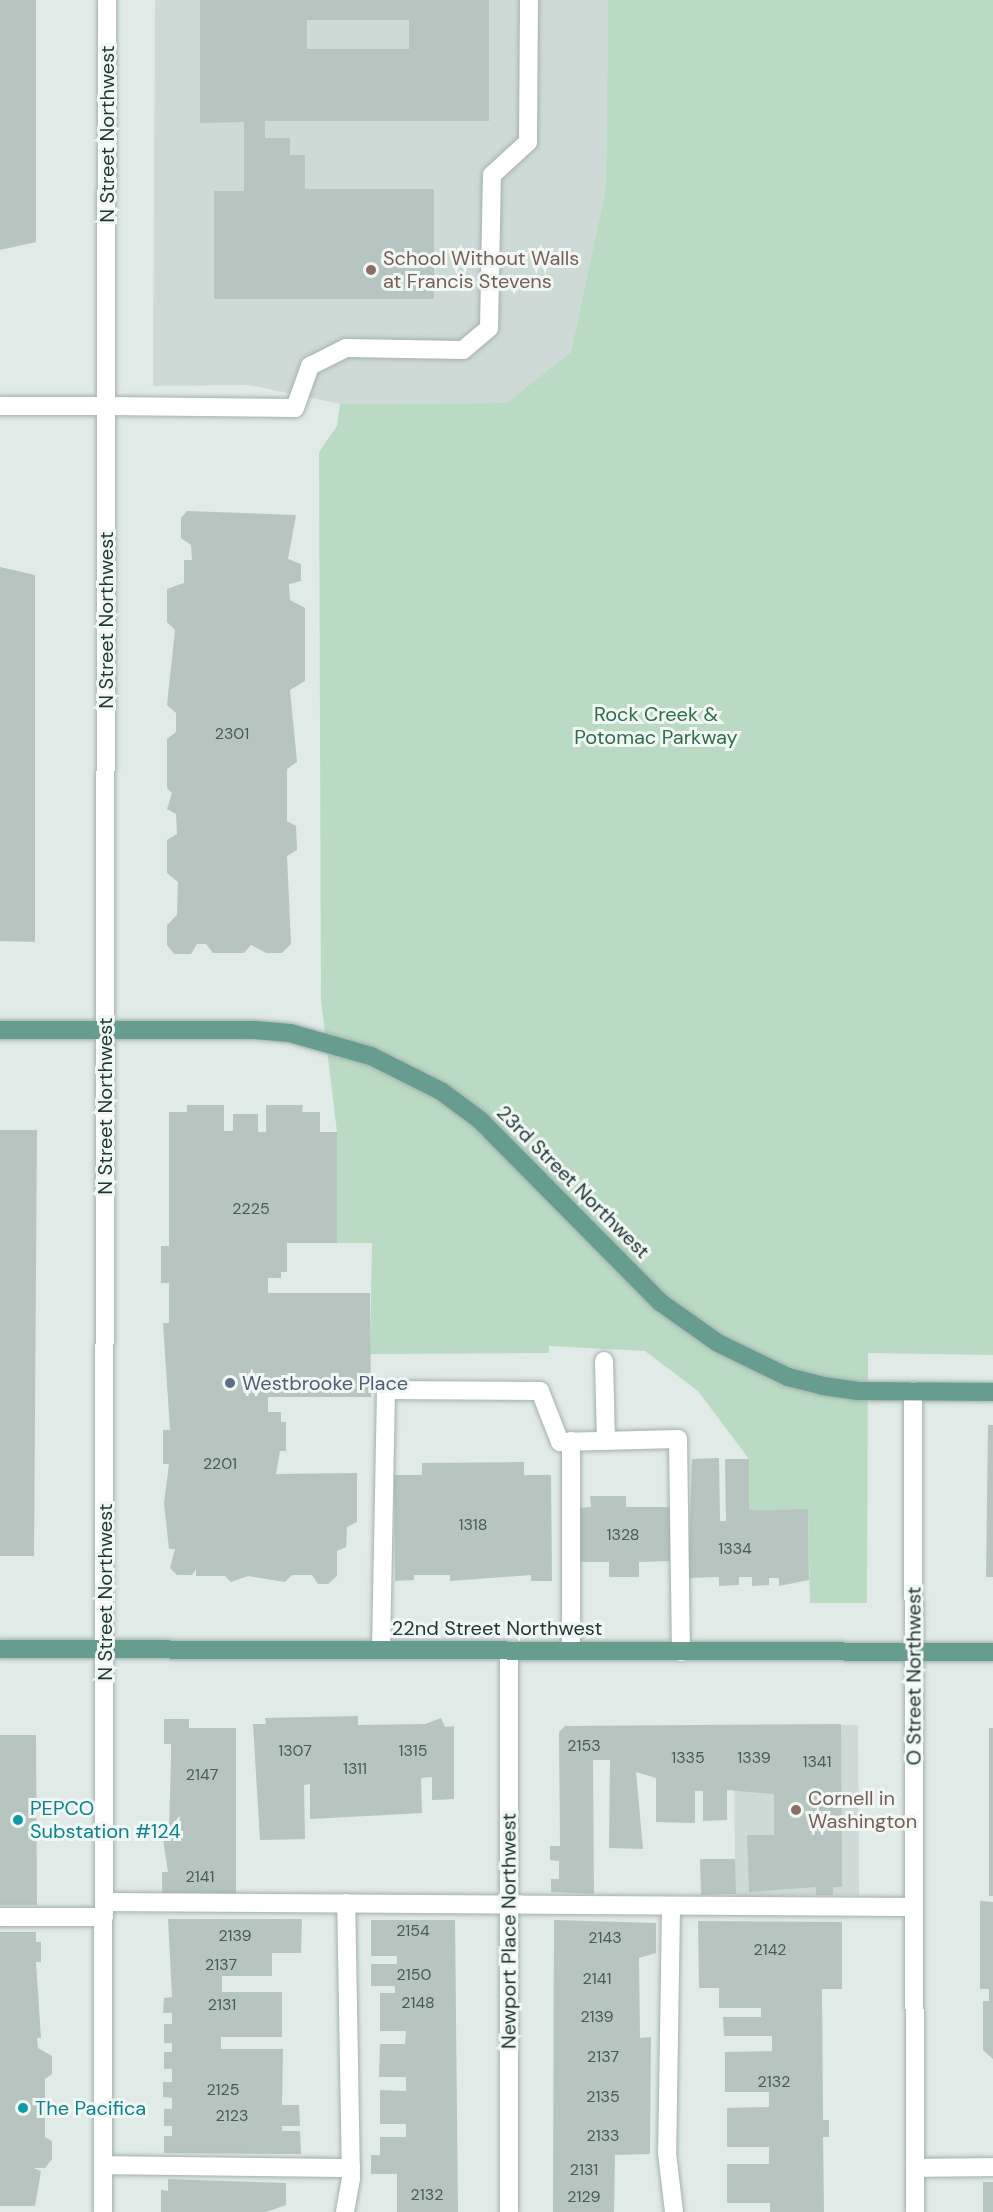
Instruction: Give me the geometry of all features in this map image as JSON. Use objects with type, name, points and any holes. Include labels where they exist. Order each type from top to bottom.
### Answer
[{"type":"main road","name":"23rd Street Northwest","points":[[0,1030],[290,1033],[371,1056],[441,1092],[480,1120],[660,1302],[718,1343],[788,1377],[857,1391],[993,1392]]},
{"type":"main road","name":"22nd Street Northwest","points":[[0,1649],[993,1652]]},
{"type":"street","name":"N Street Northwest","points":[[103,2212],[107,0]]},
{"type":"street","points":[[0,406],[295,408],[310,366],[346,348],[463,350],[489,328],[492,175],[528,141],[529,0]]},
{"type":"street","points":[[604,1361],[606,1441]]},
{"type":"street","points":[[381,1650],[386,1389],[540,1391],[560,1442],[678,1439],[681,1652]]},
{"type":"street","name":"O Street Northwest","points":[[913,1391],[915,2212]]},
{"type":"street","points":[[571,1441],[571,1650]]},
{"type":"street","name":"Newport Place Northwest","points":[[509,1651],[509,2212]]},
{"type":"street","points":[[345,2212],[351,2168],[346,1903]]},
{"type":"street","points":[[0,1917],[104,1909],[346,1903],[509,1903],[671,1908],[914,1907]]},
{"type":"street","points":[[671,1908],[667,2153],[674,2212]]},
{"type":"street","points":[[103,2165],[351,2168]]},
{"type":"street","points":[[915,2168],[993,2167]]},
{"type":"shaded area","name":"School Without Walls at Francis Stevens","points":[[155,0],[608,0],[606,187],[571,352],[506,403],[340,404],[249,385],[153,386]]},
{"type":"shaded area","name":"Cornell in Washington","points":[[734,1725],[858,1725],[859,1895],[735,1896]]},
{"type":"green space","name":"Rock Creek & Potomac Parkway","points":[[608,0],[993,0],[993,1355],[868,1353],[867,1603],[810,1603],[808,1509],[749,1510],[749,1459],[698,1391],[645,1351],[549,1346],[549,1353],[370,1354],[372,1243],[337,1243],[337,1132],[321,1000],[319,452],[337,426],[340,404],[506,403],[571,352],[606,187]]},
{"type":"building","points":[[0,0],[36,0],[36,242],[0,250]]},
{"type":"building","points":[[200,0],[489,0],[489,121],[265,121],[265,138],[290,138],[290,155],[305,155],[305,189],[434,189],[434,299],[214,299],[214,191],[244,191],[244,122],[200,123]],"holes":[[[307,20],[409,20],[409,49],[307,49]]]},
{"type":"building","points":[[187,511],[296,515],[288,559],[301,564],[301,581],[289,584],[290,600],[305,608],[305,681],[290,690],[297,762],[287,769],[287,821],[296,826],[297,850],[287,856],[291,944],[282,953],[266,953],[251,945],[244,953],[213,953],[206,944],[197,944],[191,954],[174,954],[167,945],[167,925],[177,915],[178,882],[167,873],[167,840],[177,834],[176,814],[167,809],[172,793],[167,788],[167,739],[176,732],[176,713],[167,705],[175,630],[167,622],[167,589],[184,583],[184,560],[192,560],[191,545],[181,538],[181,518]]},
{"type":"building","points":[[0,567],[35,575],[35,942],[0,941]]},
{"type":"building","points":[[187,1105],[224,1105],[224,1131],[233,1131],[233,1114],[258,1114],[258,1132],[266,1132],[266,1105],[303,1105],[302,1112],[320,1112],[320,1132],[337,1132],[337,1243],[287,1243],[287,1272],[281,1272],[281,1278],[268,1278],[268,1293],[370,1293],[371,1397],[268,1397],[268,1412],[281,1412],[281,1422],[286,1422],[286,1451],[280,1451],[276,1474],[357,1473],[357,1522],[347,1527],[346,1547],[337,1551],[337,1576],[328,1584],[318,1584],[312,1575],[292,1575],[285,1582],[248,1576],[231,1582],[225,1576],[196,1576],[196,1569],[192,1575],[177,1575],[170,1568],[175,1549],[169,1549],[164,1503],[169,1464],[163,1464],[163,1430],[170,1430],[163,1323],[169,1323],[169,1283],[161,1283],[161,1246],[169,1246],[169,1112],[187,1112]]},
{"type":"building","points":[[0,1130],[37,1130],[34,1556],[0,1556]]},
{"type":"building","points":[[988,1425],[993,1425],[993,1577],[986,1577]]},
{"type":"building","points":[[719,1458],[720,1521],[726,1521],[725,1459],[749,1459],[749,1510],[808,1509],[809,1580],[779,1586],[779,1578],[769,1578],[769,1585],[752,1586],[752,1577],[739,1577],[739,1585],[719,1586],[719,1577],[688,1578],[692,1459]]},
{"type":"building","points":[[524,1462],[524,1475],[551,1475],[552,1581],[531,1581],[531,1575],[450,1581],[450,1575],[414,1575],[414,1580],[395,1581],[394,1475],[422,1475],[422,1463]]},
{"type":"building","points":[[590,1496],[626,1496],[626,1507],[670,1507],[670,1561],[639,1562],[639,1577],[609,1577],[609,1562],[578,1562],[577,1508],[591,1507]]},
{"type":"building","points":[[358,1716],[358,1725],[425,1724],[441,1718],[445,1727],[454,1726],[454,1799],[432,1800],[432,1777],[421,1778],[422,1813],[310,1819],[310,1784],[304,1785],[305,1839],[260,1840],[253,1724],[266,1724],[265,1718]]},
{"type":"building","points":[[164,1719],[189,1719],[189,1728],[236,1728],[236,1894],[162,1893],[162,1872],[168,1872],[162,1833],[169,1831],[171,1758],[171,1744],[164,1744]]},
{"type":"building","points":[[841,1724],[842,1887],[833,1887],[833,1895],[816,1895],[816,1887],[749,1892],[747,1835],[774,1835],[774,1794],[727,1790],[727,1820],[703,1821],[703,1791],[695,1791],[695,1823],[656,1822],[656,1778],[636,1772],[643,1849],[609,1848],[610,1760],[593,1760],[594,1894],[551,1892],[551,1879],[559,1879],[559,1861],[550,1860],[550,1846],[560,1846],[559,1732],[565,1726]]},
{"type":"building","points":[[989,1728],[993,1728],[993,1896],[989,1896]]},
{"type":"building","name":"PEPCO Substation #124","points":[[0,1735],[36,1735],[37,1905],[0,1905]]},
{"type":"building","points":[[700,1859],[735,1859],[736,1894],[701,1895]]},
{"type":"building","points":[[980,1901],[993,1902],[993,2059],[983,2050],[983,2001],[989,2001],[989,1989],[980,1989]]},
{"type":"building","points":[[168,1919],[302,1919],[301,1953],[272,1953],[272,1976],[222,1976],[222,1992],[282,1992],[282,2037],[221,2037],[221,2049],[283,2049],[282,2105],[299,2105],[300,2126],[282,2126],[282,2131],[300,2131],[301,2154],[164,2153],[164,2136],[172,2136],[172,2126],[164,2126],[164,2109],[172,2109],[172,2098],[163,2097],[163,2082],[172,2082],[172,2069],[164,2069],[164,2052],[172,2052],[172,2043],[164,2043],[164,2024],[172,2024],[172,2013],[163,2013],[164,1998],[172,1997]]},
{"type":"building","points":[[371,1920],[455,1920],[458,2212],[397,2212],[397,2174],[371,2174],[371,2155],[380,2155],[380,2137],[406,2137],[406,2124],[380,2124],[380,2090],[406,2091],[406,2077],[379,2077],[380,2044],[405,2044],[406,2031],[380,2031],[380,1993],[395,1993],[395,1986],[371,1986],[371,1964],[397,1964],[397,1956],[371,1956]]},
{"type":"building","points":[[554,1920],[656,1923],[656,1953],[639,1958],[640,2038],[651,2037],[650,2154],[615,2155],[614,2212],[553,2212]]},
{"type":"building","points":[[698,1921],[842,1922],[842,1989],[822,1989],[823,2120],[829,2120],[829,2137],[823,2137],[824,2212],[770,2212],[770,2203],[727,2203],[727,2164],[769,2164],[769,2147],[727,2147],[727,2108],[769,2107],[769,2092],[725,2092],[725,2052],[772,2051],[772,2036],[724,2036],[723,2017],[761,2017],[761,2008],[719,2008],[719,1988],[699,1988]]},
{"type":"building","points":[[0,1932],[36,1932],[36,1942],[41,1942],[41,1962],[36,1962],[41,2038],[37,2038],[38,2048],[52,2056],[52,2074],[45,2079],[45,2137],[52,2141],[52,2159],[45,2168],[33,2168],[41,2171],[35,2206],[0,2206]]},
{"type":"building","points":[[168,2179],[286,2183],[286,2205],[266,2212],[161,2212],[161,2190],[168,2191]]},
{"type":"building","points":[[983,2182],[993,2182],[993,2212],[983,2212]]},
{"type":"place","name":"School Without Walls at Francis Stevens","points":[[371,270]]},
{"type":"place","name":"Westbrooke Place","points":[[230,1383]]},
{"type":"place","name":"Cornell in Washington","points":[[796,1810]]},
{"type":"place","name":"PEPCO Substation #124","points":[[18,1820]]},
{"type":"place","name":"The Pacifica","points":[[23,2108]]}]
